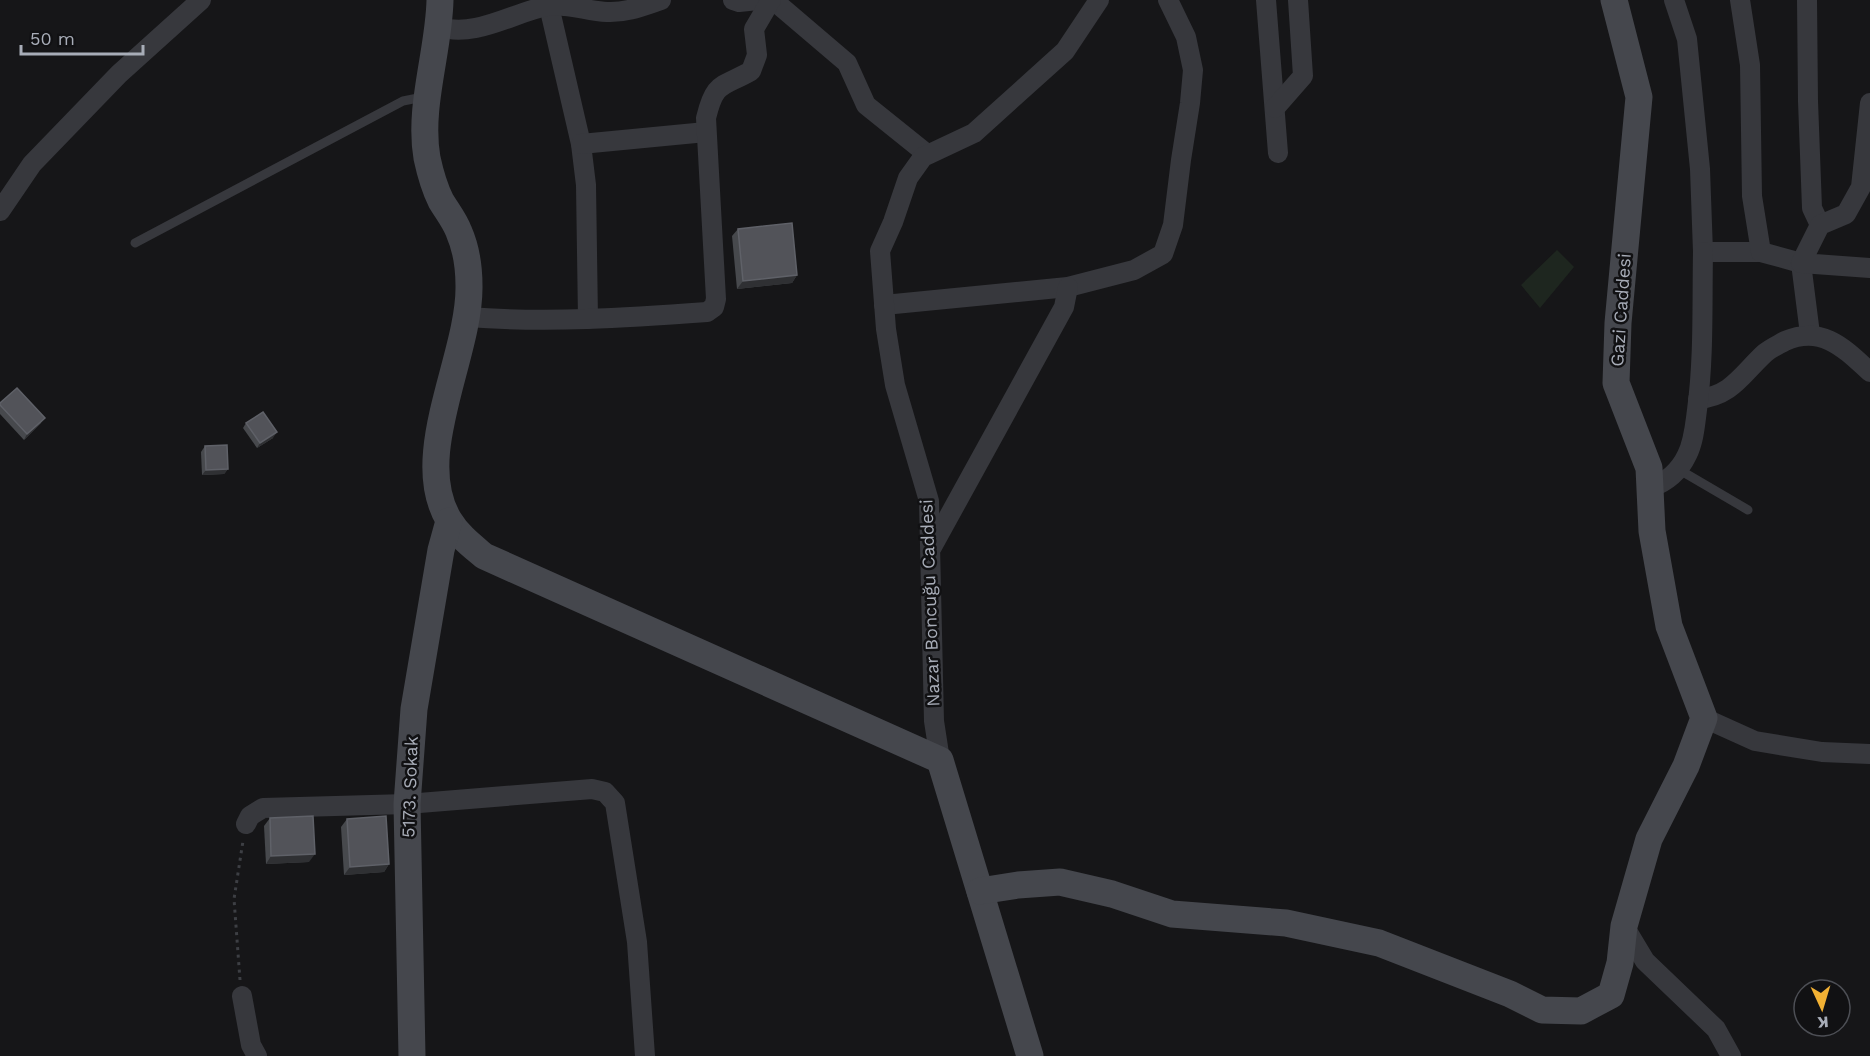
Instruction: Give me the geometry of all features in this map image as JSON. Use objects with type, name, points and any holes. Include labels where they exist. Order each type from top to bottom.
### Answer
[{"type":"street","points":[[0,211],[32,164],[119,74],[201,0]]},
{"type":"street","points":[[440,0],[439,27],[425,122],[427,157],[431,176],[440,198],[459,232],[466,256],[469,285],[467,316],[441,427],[435,475],[441,503],[449,520],[464,539],[484,555],[940,760]]},
{"type":"street","points":[[439,27],[448,30],[466,30],[549,6],[567,5],[594,11],[621,11],[661,0]]},
{"type":"street","points":[[733,0],[739,2],[758,0]]},
{"type":"street","points":[[467,316],[507,320],[588,319],[707,312],[714,307],[716,299],[706,118],[711,99],[718,87],[751,71],[757,55],[754,29],[772,0],[847,63],[866,105],[927,154],[974,133],[1065,51],[1099,0]]},
{"type":"street","points":[[884,305],[1068,287],[1134,270],[1162,254],[1173,225],[1191,103],[1193,70],[1186,37],[1168,0]]},
{"type":"street","points":[[1266,0],[1278,153]]},
{"type":"street","points":[[1275,108],[1304,76],[1298,0]]},
{"type":"street","name":"Gazi Caddesi","points":[[1614,0],[1639,97],[1618,323],[1616,383],[1649,468],[1652,531],[1669,626],[1704,718]]},
{"type":"street","points":[[1650,488],[1663,483],[1678,469],[1687,456],[1692,444],[1701,380],[1703,252],[1700,169],[1687,39],[1674,0]]},
{"type":"street","points":[[1740,0],[1750,65],[1752,196],[1761,252]]},
{"type":"street","points":[[1807,0],[1812,208],[1820,225]]},
{"type":"street","points":[[549,6],[581,144],[586,185],[588,319]]},
{"type":"street","points":[[1810,334],[1801,263],[1820,225],[1846,214],[1861,187],[1870,103]]},
{"type":"street","points":[[581,144],[706,132]]},
{"type":"street","name":"Nazar Boncuğu Caddesi","points":[[927,154],[908,178],[880,251],[884,305],[895,385],[929,501],[934,721],[940,760],[1030,1056]]},
{"type":"street","points":[[1703,252],[1761,252],[1801,263],[1870,268]]},
{"type":"street","points":[[930,549],[1064,307],[1068,287]]},
{"type":"street","points":[[1698,399],[1709,399],[1723,393],[1741,379],[1766,352],[1789,340],[1810,334],[1824,337],[1847,351],[1870,372]]},
{"type":"street","name":"5173. Sokak","points":[[411,1056],[406,804],[414,709],[441,550],[449,520]]},
{"type":"street","points":[[980,891],[1060,882],[1112,894],[1172,914],[1298,925],[1378,942],[1510,994],[1542,1010],[1581,1011],[1611,995],[1620,963],[1624,926],[1649,839],[1686,766],[1704,718],[1755,741],[1822,752],[1870,754]]},
{"type":"street","points":[[246,824],[250,816],[263,808],[406,804],[592,789],[605,792],[615,803],[637,942],[645,1056]]},
{"type":"street","points":[[1624,926],[1645,960],[1716,1029],[1731,1056]]},
{"type":"street","points":[[242,996],[250,1045],[257,1056]]},
{"type":"lane","points":[[135,243],[403,101],[428,97]]},
{"type":"lane","points":[[1678,469],[1748,510]]},
{"type":"path","points":[[242,996],[234,898],[246,824]]},
{"type":"shaded area","points":[[1557,250],[1574,267],[1540,308],[1521,285]]},
{"type":"building","points":[[792,223],[797,275],[743,281],[738,229]]},
{"type":"building","points":[[17,388],[45,418],[27,434],[0,405]]},
{"type":"building","points":[[263,412],[277,432],[260,443],[246,423]]},
{"type":"building","points":[[227,445],[228,469],[206,470],[205,446]]},
{"type":"building","points":[[313,816],[315,854],[271,856],[270,818]]},
{"type":"building","points":[[386,816],[389,864],[350,867],[347,819]]}]
